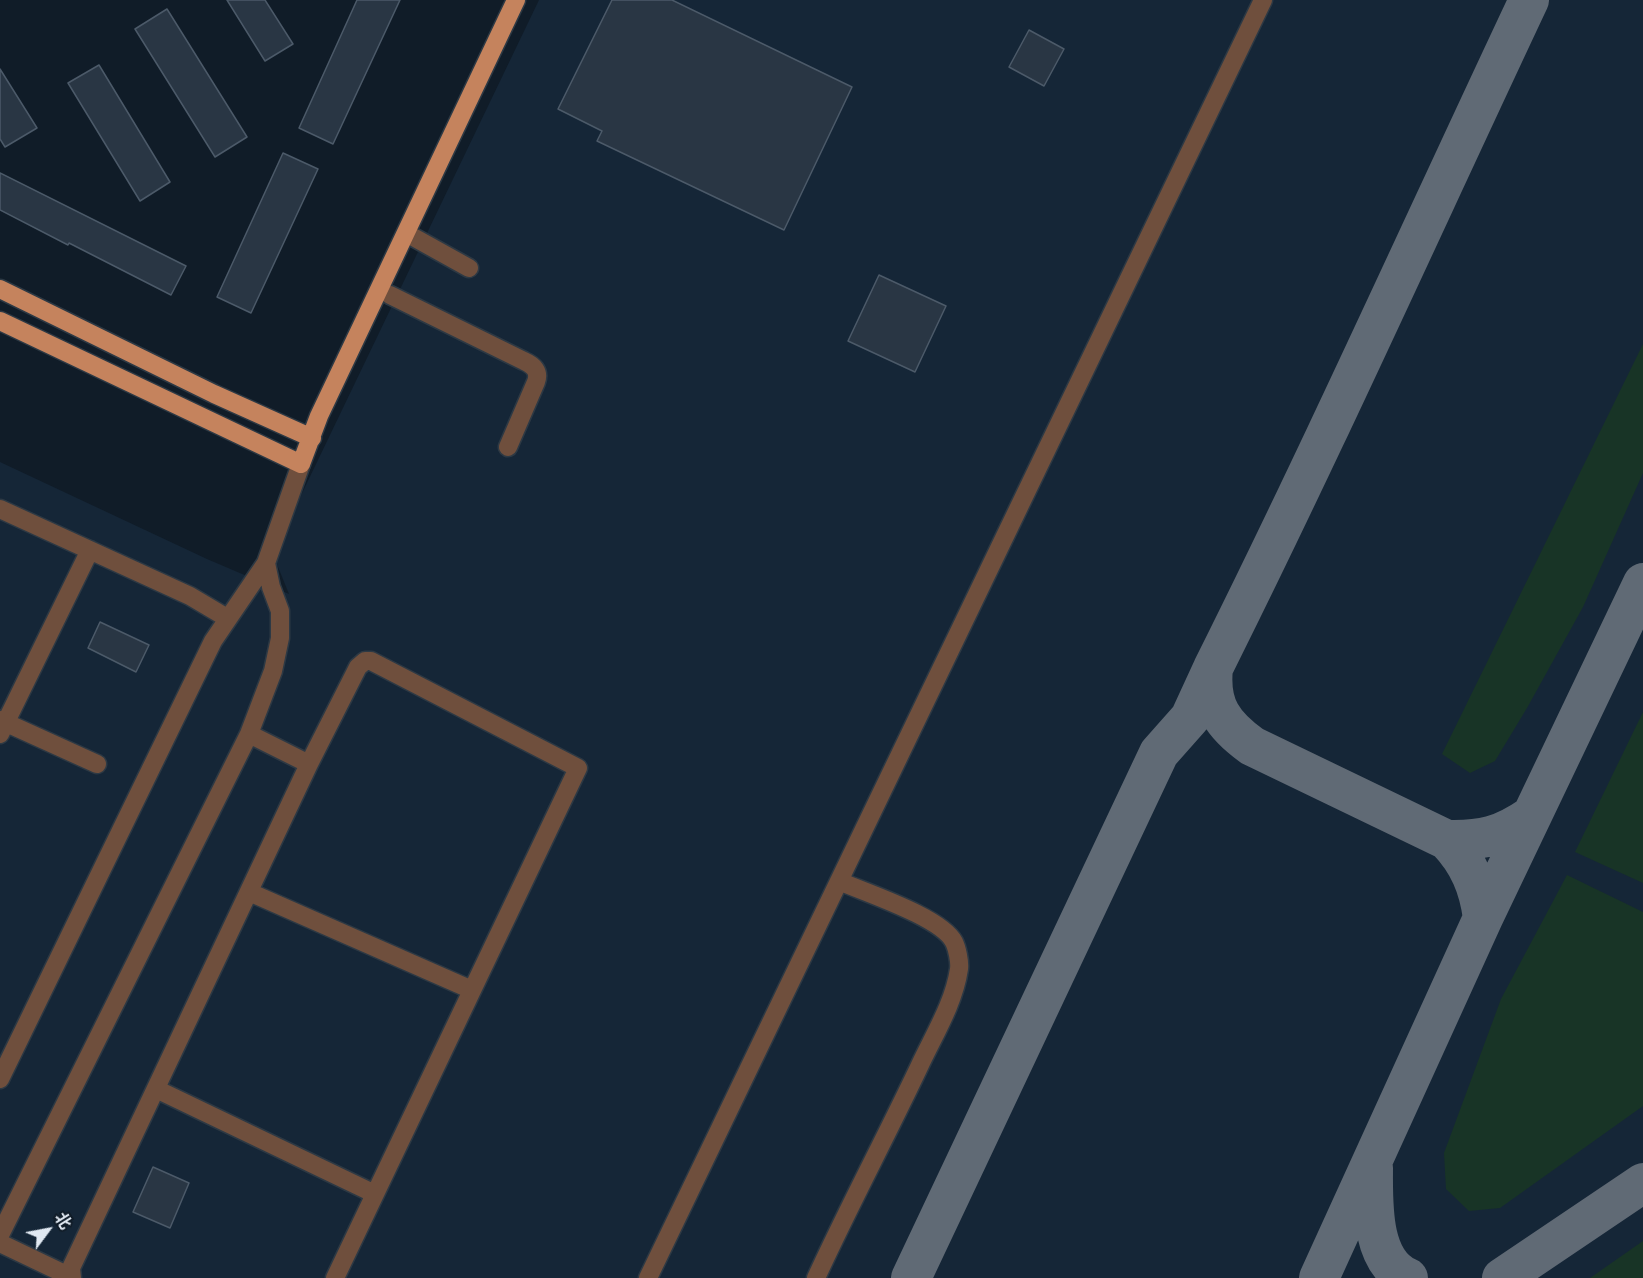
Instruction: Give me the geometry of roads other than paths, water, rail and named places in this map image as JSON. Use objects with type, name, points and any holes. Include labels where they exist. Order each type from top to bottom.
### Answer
[{"type":"main road","points":[[0,321],[301,464],[324,405],[516,0]]},
{"type":"main road","points":[[312,438],[330,422],[529,0]]},
{"type":"main road","points":[[0,289],[214,394],[312,438]]},
{"type":"lane","points":[[648,1278],[1263,0]]},
{"type":"lane","points":[[416,237],[469,268]]},
{"type":"lane","points":[[390,295],[524,361],[536,370],[538,374],[536,382],[508,447]]},
{"type":"lane","points":[[0,1079],[5,1056],[202,662],[227,618],[266,562],[301,464]]},
{"type":"lane","points":[[0,509],[190,596],[227,618]]},
{"type":"lane","points":[[90,550],[2,726],[97,764]]},
{"type":"lane","points":[[0,1235],[249,734],[273,671],[280,638],[280,611],[266,562]]},
{"type":"lane","points":[[72,1277],[71,1268],[309,764],[358,667],[365,661],[370,661],[578,768],[335,1278]]},
{"type":"lane","points":[[249,734],[309,764]]},
{"type":"lane","points":[[816,1278],[950,1002],[959,967],[955,943],[945,930],[929,920],[839,881]]},
{"type":"lane","points":[[249,892],[472,990]]},
{"type":"lane","points":[[156,1089],[375,1194]]},
{"type":"lane","points":[[0,1243],[72,1277]]}]
